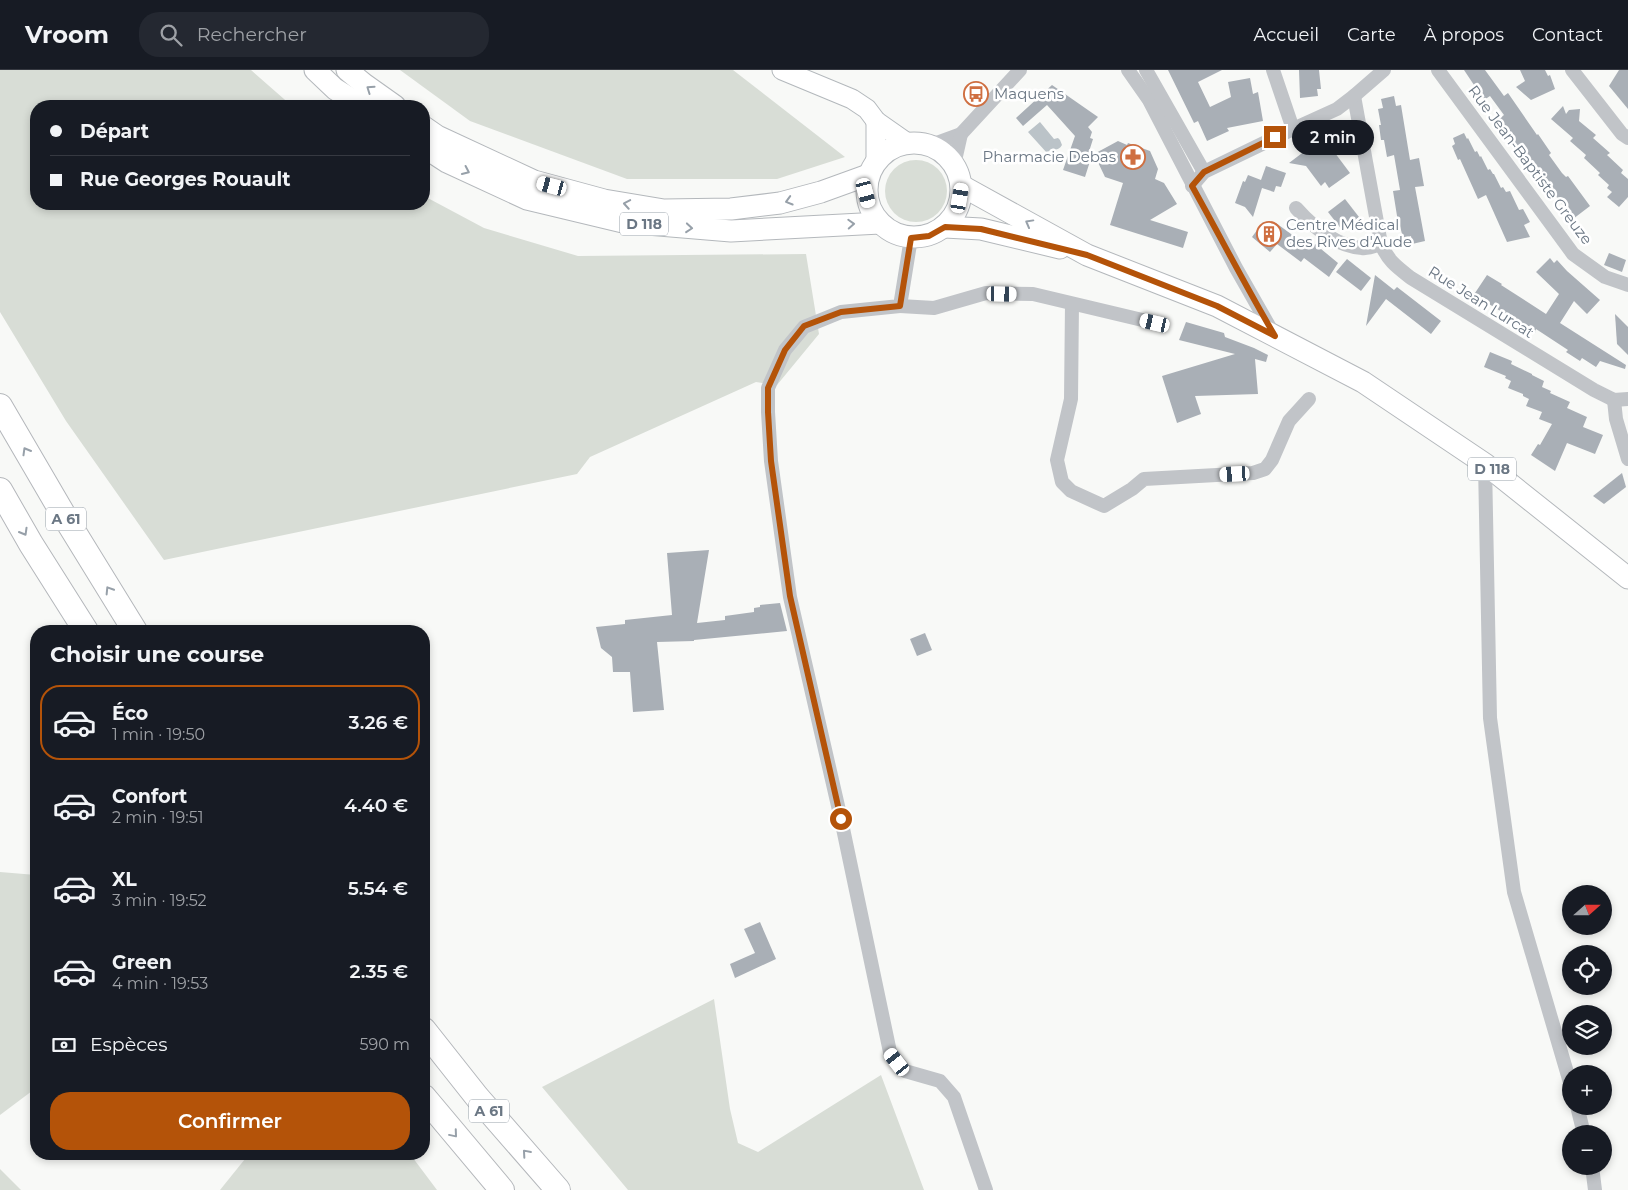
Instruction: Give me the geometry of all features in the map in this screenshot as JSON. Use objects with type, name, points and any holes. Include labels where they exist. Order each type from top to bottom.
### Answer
[{"type":"highway","name":"A 61","points":[[0,406],[66,519],[131,625]]},
{"type":"highway","name":"A 61","points":[[0,490],[31,544],[82,625]]},
{"type":"highway","name":"A 61","points":[[430,1038],[477,1097],[558,1190]]},
{"type":"highway","name":"A 61","points":[[430,1104],[502,1190]]},
{"type":"main road","points":[[315,70],[335,89],[352,100]]},
{"type":"main road","points":[[347,70],[387,100]]},
{"type":"main road","points":[[782,70],[852,99],[867,109],[876,121],[906,142]]},
{"type":"main road","points":[[872,168],[890,148],[906,142],[920,142],[931,145],[945,153],[957,169],[962,186],[958,209],[945,227],[929,236],[911,238],[895,234],[880,223],[871,210],[866,193],[872,168],[876,121]]},
{"type":"main road","name":"D 118","points":[[430,131],[534,181],[604,200],[664,210],[731,209],[780,203],[821,192],[872,168]]},
{"type":"main road","name":"D 118","points":[[430,150],[447,162],[527,199],[623,222],[731,231],[880,223]]},
{"type":"main road","name":"D 118","points":[[962,186],[1087,255],[1217,306],[1346,373],[1412,413],[1485,464],[1628,578]]},
{"type":"main road","name":"D 118","points":[[945,227],[981,229],[1087,255]]},
{"type":"street","points":[[931,145],[961,134],[1020,70]]},
{"type":"street","points":[[1128,70],[1149,100],[1240,276],[1275,336]]},
{"type":"street","points":[[1146,70],[1204,172]]},
{"type":"street","points":[[1273,70],[1293,129]]},
{"type":"street","points":[[1192,186],[1204,172],[1337,109],[1384,70]]},
{"type":"street","name":"Rue Jean-Baptiste Greuze","points":[[1438,70],[1573,254],[1605,277],[1628,285]]},
{"type":"street","points":[[1572,70],[1622,134],[1628,138]]},
{"type":"street","name":"Rue Jean Lurcat","points":[[1354,96],[1381,244],[1386,256],[1412,278],[1565,373],[1594,390],[1621,400]]},
{"type":"street","points":[[954,165],[961,134]]},
{"type":"street","points":[[1296,208],[1310,223],[1345,245],[1364,248],[1381,244]]},
{"type":"street","points":[[900,306],[911,238]]},
{"type":"street","points":[[986,1190],[954,1097],[940,1081],[905,1071],[890,1052],[841,819],[790,596],[771,461],[768,388],[785,350],[804,326],[841,312],[900,306],[934,308],[986,293],[1033,294],[1155,323]]},
{"type":"street","points":[[1072,304],[1071,399],[1057,460],[1062,482],[1071,491],[1104,506],[1132,489],[1144,479],[1253,474],[1265,469],[1272,460],[1289,421],[1308,399]]},
{"type":"street","points":[[1621,400],[1616,419],[1628,459]]},
{"type":"street","points":[[1485,464],[1490,718],[1514,892],[1565,1065]]},
{"type":"street","points":[[1593,1175],[1595,1190]]},
{"type":"shaded area","points":[[0,70],[251,70],[285,100],[30,100],[30,210],[430,210],[430,199],[484,228],[578,256],[806,254],[819,334],[777,385],[756,382],[590,457],[577,474],[164,560],[66,421],[0,312]]},
{"type":"shaded area","points":[[400,70],[733,70],[845,157],[777,179],[627,179],[470,121]]},
{"type":"shaded area","points":[[1040,122],[1054,139],[1058,138],[1060,140],[1062,145],[1060,148],[1051,149],[1047,153],[1028,132]]},
{"type":"shaded area","points":[[916,160],[933,165],[938,169],[942,174],[947,191],[942,208],[938,213],[933,217],[916,222],[899,217],[894,213],[890,208],[885,191],[890,174],[894,169],[899,165]]},
{"type":"shaded area","points":[[0,872],[30,874],[30,1092],[0,1115]]},
{"type":"shaded area","points":[[714,999],[730,1109],[738,1143],[758,1152],[881,1075],[924,1190],[628,1190],[542,1087]]},
{"type":"shaded area","points":[[244,1160],[414,1160],[437,1190],[220,1190]]},
{"type":"shaded area","points":[[0,1169],[21,1190],[0,1190]]},
{"type":"building","points":[[1168,70],[1222,70],[1198,82],[1210,107],[1231,97],[1228,82],[1250,78],[1253,94],[1258,92],[1263,121],[1227,128],[1229,131],[1207,141],[1198,121],[1194,123]]},
{"type":"building","points":[[1299,70],[1319,70],[1321,89],[1317,89],[1318,96],[1300,98]]},
{"type":"building","points":[[1464,70],[1485,70],[1504,96],[1508,93],[1551,153],[1549,155],[1562,173],[1566,177],[1568,176],[1590,206],[1573,219],[1547,184],[1542,187],[1534,175],[1538,171],[1522,148],[1519,150],[1499,119],[1504,115],[1490,96],[1484,100]]},
{"type":"building","points":[[1520,70],[1545,70],[1548,76],[1550,75],[1555,89],[1531,100],[1516,87],[1525,81]]},
{"type":"building","points":[[1619,70],[1628,70],[1628,109],[1609,86]]},
{"type":"building","points":[[1052,85],[1098,117],[1088,127],[1092,132],[1090,138],[1093,139],[1087,158],[1092,155],[1085,177],[1063,170],[1075,136],[1047,105],[1023,126],[1016,118]]},
{"type":"building","points":[[1394,96],[1396,106],[1401,105],[1410,160],[1419,158],[1424,186],[1415,187],[1425,241],[1412,244],[1411,236],[1403,238],[1398,222],[1393,191],[1400,190],[1394,155],[1387,157],[1384,140],[1381,140],[1379,125],[1381,125],[1378,109],[1383,108],[1381,99]]},
{"type":"building","points":[[1563,106],[1566,114],[1569,110],[1580,109],[1579,121],[1596,135],[1593,138],[1610,153],[1607,155],[1623,170],[1621,173],[1628,179],[1628,197],[1619,207],[1607,197],[1612,192],[1607,188],[1609,185],[1598,175],[1600,173],[1584,158],[1586,155],[1570,141],[1573,138],[1551,119]]},
{"type":"building","points":[[1464,133],[1475,152],[1477,151],[1481,156],[1488,170],[1490,169],[1494,174],[1501,188],[1503,187],[1506,192],[1510,191],[1519,210],[1523,209],[1530,222],[1524,225],[1530,237],[1507,242],[1486,195],[1478,199],[1452,146],[1455,144],[1453,138]]},
{"type":"building","points":[[1118,141],[1150,151],[1158,169],[1155,179],[1164,183],[1177,204],[1150,220],[1188,232],[1183,248],[1110,225],[1123,183],[1105,177],[1094,154]]},
{"type":"building","points":[[1318,141],[1327,153],[1332,149],[1350,173],[1329,188],[1325,182],[1321,186],[1306,166],[1289,163]]},
{"type":"building","points":[[1266,166],[1286,173],[1281,187],[1276,186],[1274,192],[1262,188],[1253,217],[1245,207],[1235,203],[1243,181],[1245,182],[1248,175],[1261,180]]},
{"type":"building","points":[[1345,199],[1359,217],[1342,230],[1328,212]]},
{"type":"building","points":[[1263,222],[1271,229],[1276,223],[1306,245],[1308,242],[1314,246],[1315,244],[1338,263],[1329,277],[1304,258],[1301,262],[1277,244],[1270,252],[1252,237]]},
{"type":"building","points":[[1609,253],[1626,260],[1622,272],[1604,265]]},
{"type":"building","points":[[1550,258],[1554,263],[1557,260],[1600,300],[1587,314],[1574,301],[1560,323],[1626,365],[1625,369],[1600,361],[1596,367],[1582,358],[1580,361],[1566,352],[1568,350],[1536,329],[1535,333],[1475,293],[1487,275],[1546,314],[1559,294],[1536,272]]},
{"type":"building","points":[[1347,259],[1371,278],[1361,291],[1336,272]]},
{"type":"building","points":[[1375,275],[1394,290],[1397,287],[1441,321],[1431,334],[1386,299],[1366,326]]},
{"type":"building","points":[[1615,314],[1628,327],[1628,355],[1617,344]]},
{"type":"building","points":[[1186,322],[1224,333],[1225,337],[1268,355],[1266,362],[1255,359],[1258,394],[1195,396],[1201,414],[1177,423],[1162,376],[1235,354],[1179,340]]},
{"type":"building","points":[[1490,352],[1512,361],[1511,364],[1544,381],[1542,387],[1551,391],[1550,393],[1570,402],[1567,408],[1587,417],[1583,427],[1603,435],[1595,454],[1567,443],[1555,471],[1531,455],[1538,444],[1540,445],[1552,424],[1539,419],[1542,412],[1526,406],[1529,399],[1523,396],[1523,394],[1508,388],[1511,381],[1505,378],[1506,376],[1484,367]]},
{"type":"building","points":[[1622,473],[1626,487],[1604,504],[1593,496]]},
{"type":"building","points":[[709,550],[697,623],[725,620],[725,616],[754,612],[754,608],[760,607],[760,605],[780,603],[787,631],[694,641],[657,642],[664,710],[633,712],[630,672],[613,672],[612,657],[601,648],[596,627],[625,624],[625,620],[672,615],[667,553]]},
{"type":"building","points":[[925,633],[932,650],[917,656],[910,639]]},
{"type":"building","points":[[760,922],[776,959],[735,978],[730,964],[755,953],[744,929]]},
{"type":"place","name":"Maquens","points":[[976,94]]},
{"type":"place","name":"Pharmacie Debas","points":[[1133,157]]},
{"type":"place","name":"Centre Médical des Rives d'Aude","points":[[1269,234]]},
{"type":"route","points":[[841,819],[790,596],[771,461],[768,388],[785,350],[804,326],[841,312],[900,306],[911,238],[929,236],[945,227],[981,229],[1087,255],[1217,306],[1275,336],[1192,186],[1204,172],[1275,137]]}]
